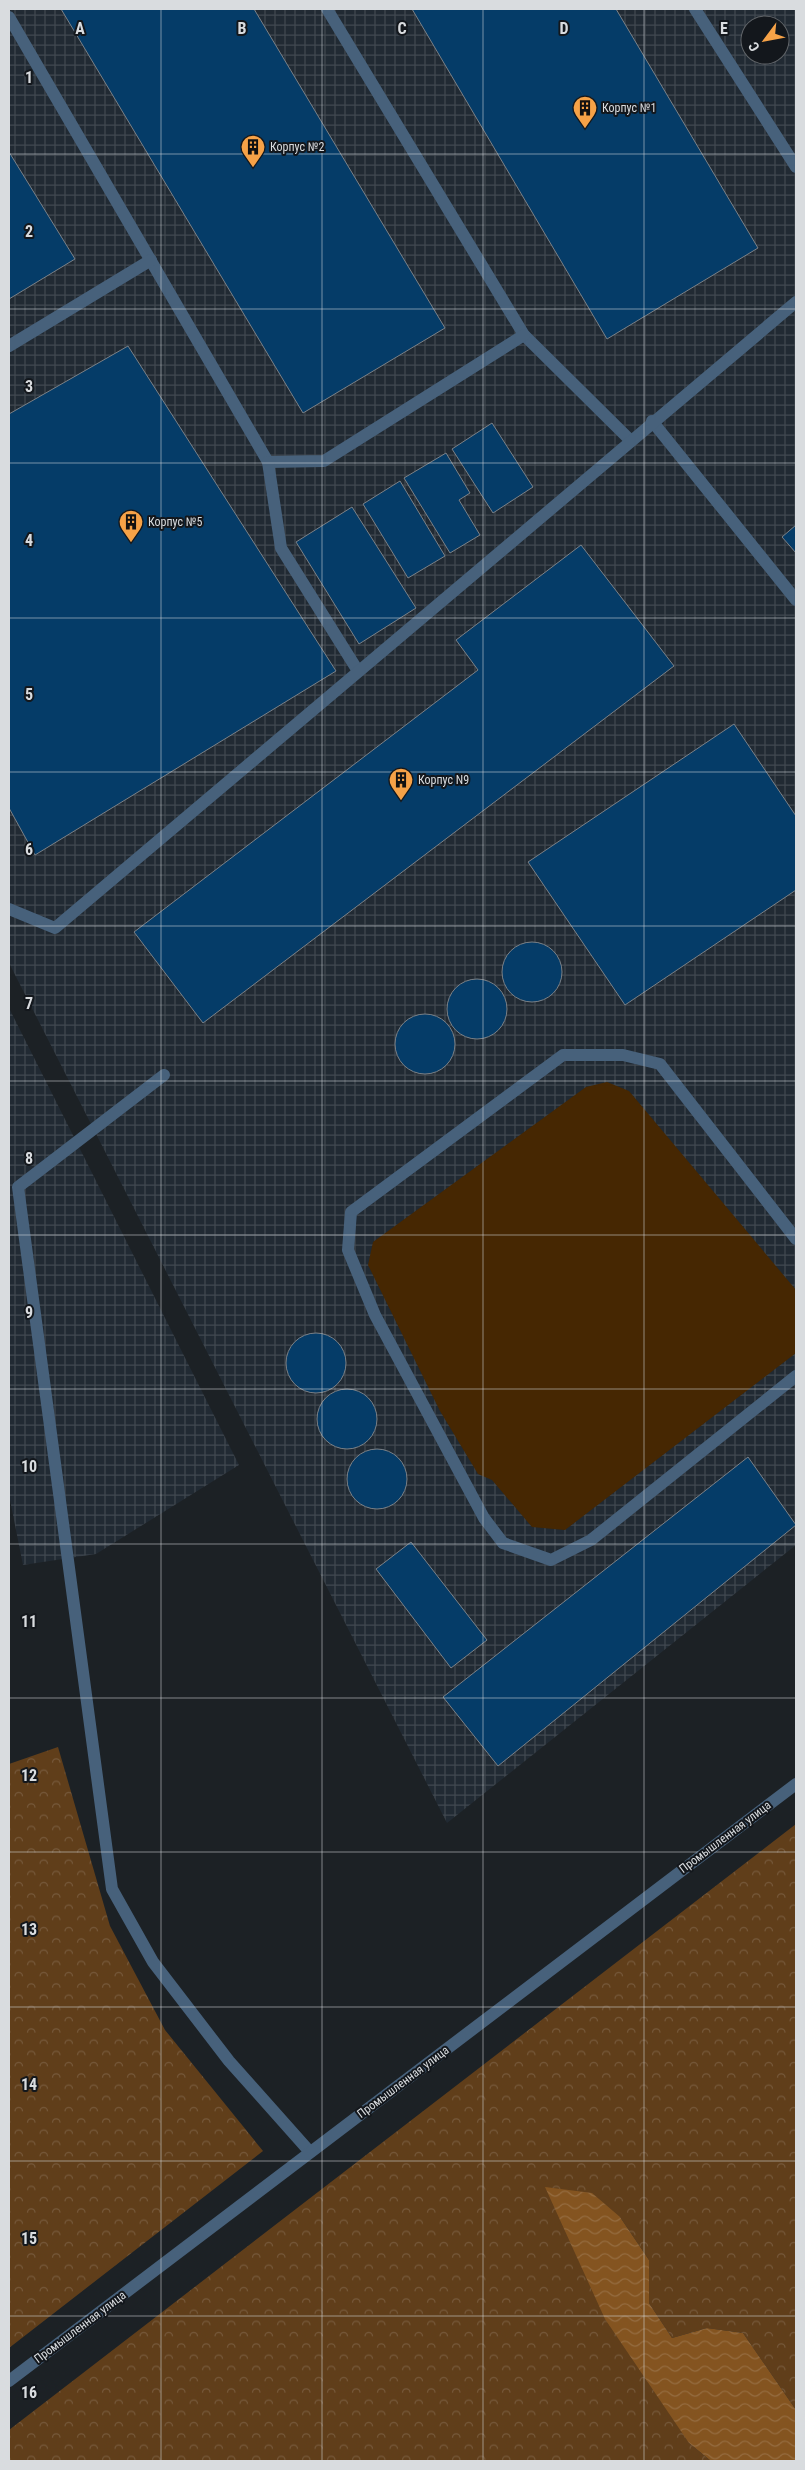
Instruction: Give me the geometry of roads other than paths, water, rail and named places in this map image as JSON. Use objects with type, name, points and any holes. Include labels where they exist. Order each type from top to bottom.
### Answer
[{"type":"street","points":[[327,9],[524,335],[630,440]]},
{"type":"street","points":[[695,9],[796,167]]},
{"type":"street","points":[[9,18],[268,462],[281,548],[358,671]]},
{"type":"street","points":[[9,346],[151,260]]},
{"type":"street","points":[[9,910],[55,928],[630,440],[796,302]]},
{"type":"street","points":[[268,462],[324,461],[524,335]]},
{"type":"street","points":[[652,422],[796,600]]},
{"type":"street","points":[[796,1239],[660,1064],[623,1056],[564,1055],[351,1212],[348,1250],[376,1315],[484,1518],[503,1543],[551,1560],[591,1540],[796,1376]]},
{"type":"street","points":[[164,1074],[18,1187],[112,1889],[153,1962],[229,2061],[310,2152]]},
{"type":"street","name":"Промышленная улица","points":[[9,2380],[796,1784]]},
{"type":"water","points":[[545,2187],[592,2193],[620,2217],[649,2260],[649,2303],[672,2338],[707,2328],[743,2333],[796,2410],[796,2461],[711,2461],[689,2443],[605,2319]]},
{"type":"place","name":"Корпус №1","points":[[585,129]]},
{"type":"place","name":"Корпус №2","points":[[253,168]]},
{"type":"place","name":"Корпус №5","points":[[131,543]]},
{"type":"place","name":"Корпус N9","points":[[401,801]]}]
